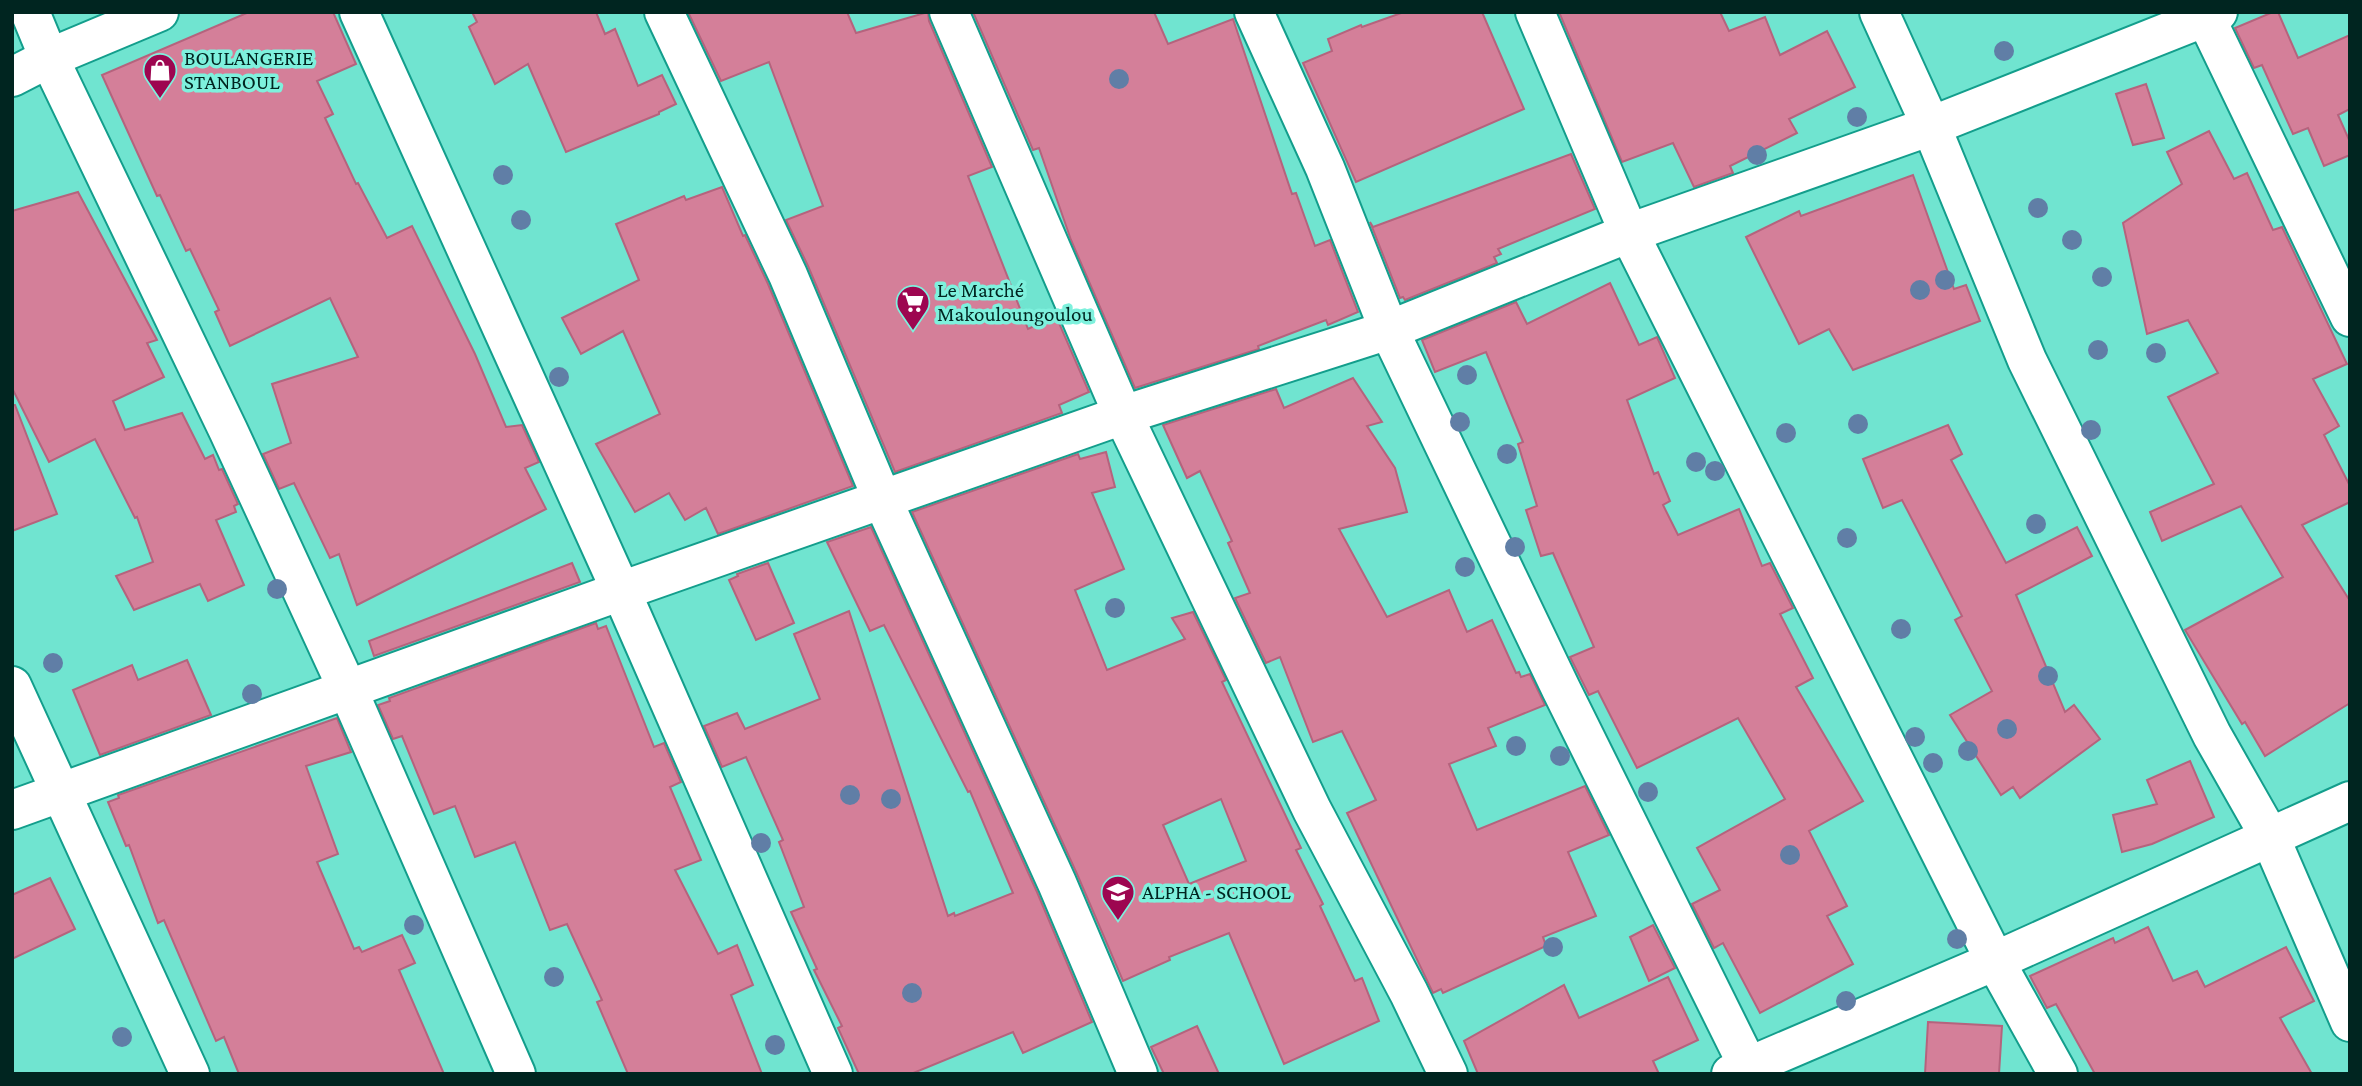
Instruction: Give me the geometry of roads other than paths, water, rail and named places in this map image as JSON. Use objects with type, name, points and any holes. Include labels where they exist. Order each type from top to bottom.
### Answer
[{"type":"street","points":[[30,12],[49,58],[228,430],[348,691],[516,1074]]},
{"type":"street","points":[[12,77],[49,58],[159,12]]},
{"type":"street","points":[[359,12],[621,591],[833,1074]]},
{"type":"street","points":[[664,12],[788,275],[883,501],[1057,883],[1138,1074]]},
{"type":"street","points":[[949,12],[1123,415],[1312,810],[1409,993],[1448,1074]]},
{"type":"street","points":[[1254,12],[1325,168],[1389,330],[1744,1072],[2350,801]]},
{"type":"street","points":[[1535,12],[1629,233],[1995,961],[2058,1074]]},
{"type":"street","points":[[1879,12],[1931,127],[2027,360],[2212,735],[2270,837],[2350,1023]]},
{"type":"street","points":[[12,810],[621,591],[1123,415],[1389,330],[1629,233],[1931,127],[2209,14],[2350,317]]},
{"type":"street","points":[[12,686],[190,1074]]},
{"type":"place","name":"BOULANGERIE STANBOUL","points":[[160,100]]},
{"type":"place","name":"Le Marché Makouloungoulou","points":[[913,332]]},
{"type":"place","name":"ALPHA - SCHOOL","points":[[1118,922]]}]
